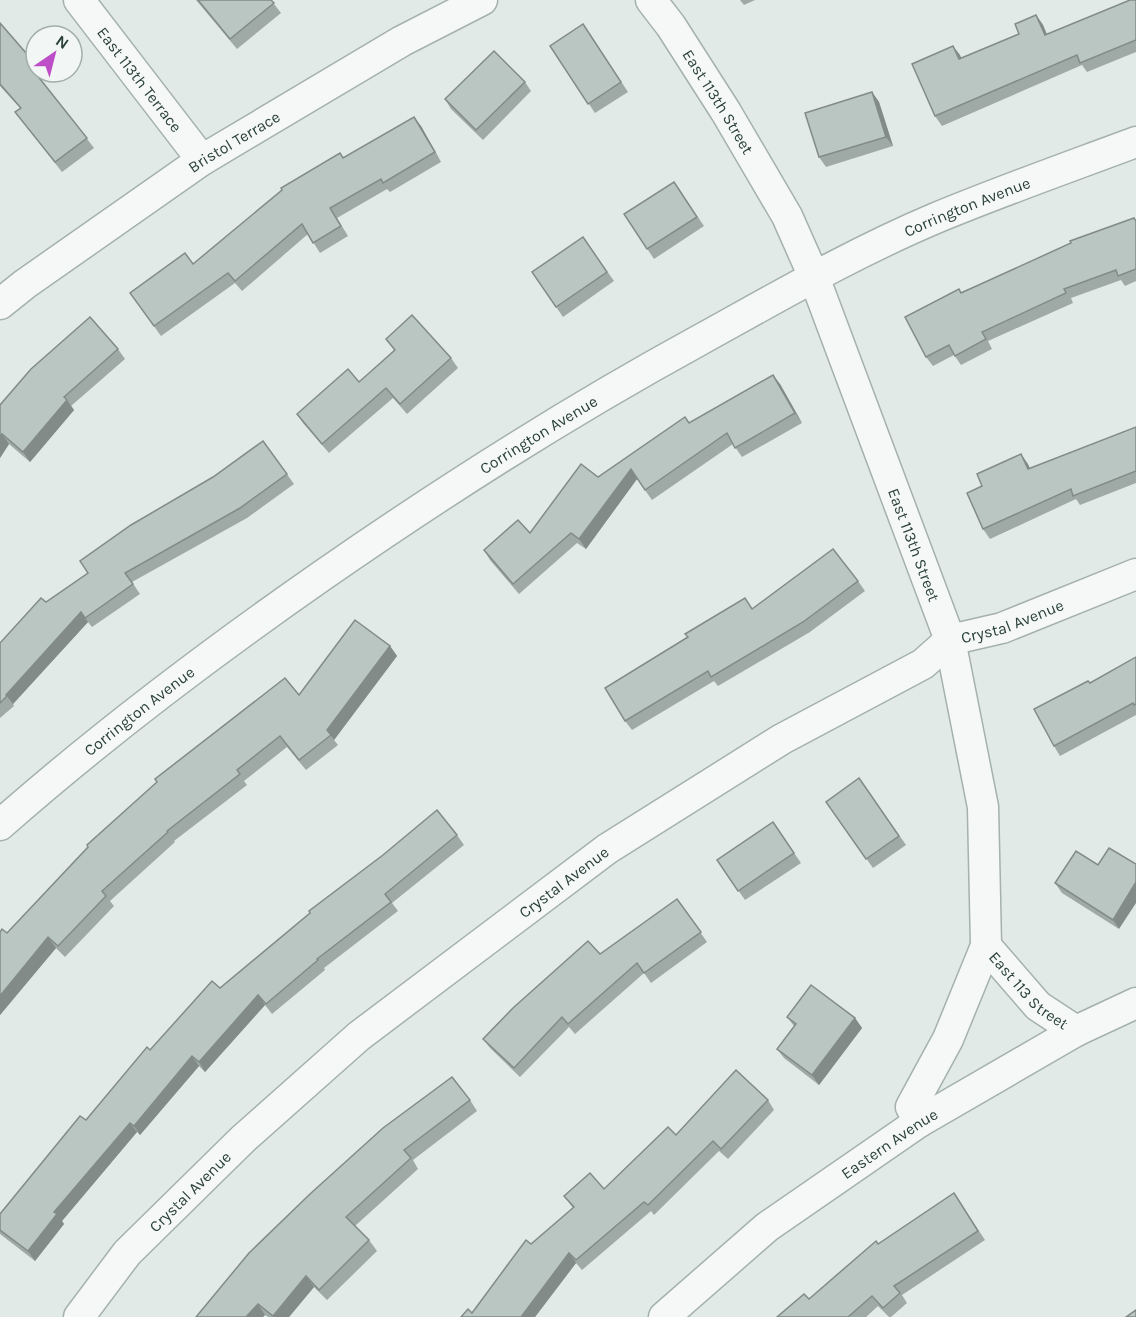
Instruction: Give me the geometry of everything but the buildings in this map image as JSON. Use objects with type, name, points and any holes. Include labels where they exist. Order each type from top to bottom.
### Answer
[{"type":"street","name":"East 113th Terrace","points":[[79,0],[202,160]]},
{"type":"street","name":"Bristol Terrace","points":[[0,304],[202,160],[402,41],[482,0]]},
{"type":"street","name":"East 113th Street","points":[[651,0],[671,26],[787,216],[814,277],[950,640],[983,807],[986,946],[948,1039],[911,1107],[919,1122]]},
{"type":"street","name":"Corrington Avenue","points":[[0,825],[65,768],[236,636],[422,507],[613,388],[814,277],[933,219],[1136,142]]},
{"type":"street","name":"Crystal Avenue","points":[[79,1317],[127,1253],[243,1138],[359,1036],[607,849],[782,739],[923,664],[950,640],[1002,628],[1136,574]]},
{"type":"street","name":"East 113 Street","points":[[986,946],[1038,1006],[1076,1031]]},
{"type":"street","name":"Eastern Avenue","points":[[664,1317],[767,1227],[919,1122],[1076,1031],[1136,1003]]}]
